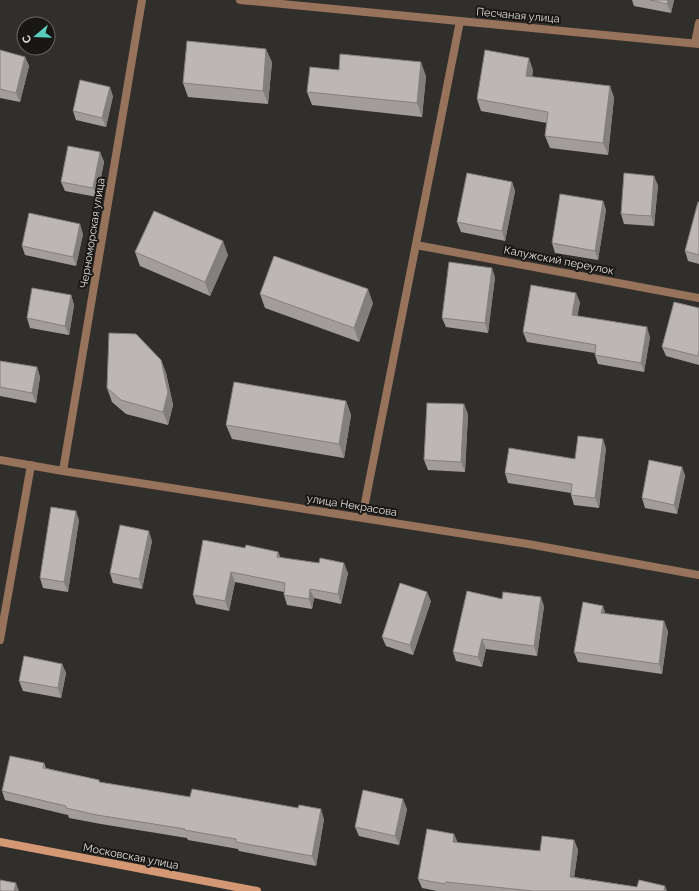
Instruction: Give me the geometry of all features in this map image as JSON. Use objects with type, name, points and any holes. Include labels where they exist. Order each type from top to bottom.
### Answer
[{"type":"main road","name":"Московская улица","points":[[0,842],[258,891]]},
{"type":"street","name":"Черноморская улица","points":[[63,471],[142,0]]},
{"type":"street","name":"Песчаная улица","points":[[240,0],[697,44]]},
{"type":"street","points":[[362,518],[460,21]]},
{"type":"street","points":[[697,44],[699,22]]},
{"type":"street","name":"Калужский переулок","points":[[416,245],[699,298]]},
{"type":"street","name":"улица Некрасова","points":[[0,460],[528,544],[699,575]]},
{"type":"street","points":[[0,640],[32,465]]},
{"type":"building","points":[[650,0],[668,0],[667,4]]},
{"type":"building","points":[[187,41],[266,49],[263,91],[183,83]]},
{"type":"building","points":[[0,50],[16,54],[16,56],[25,57],[16,93],[0,89]]},
{"type":"building","points":[[485,50],[529,58],[526,76],[610,86],[603,143],[545,136],[548,112],[477,99]]},
{"type":"building","points":[[340,54],[421,62],[417,103],[307,92],[310,67],[339,70]]},
{"type":"building","points":[[80,80],[110,87],[102,118],[73,111]]},
{"type":"building","points":[[68,146],[100,152],[93,188],[61,182]]},
{"type":"building","points":[[467,173],[512,182],[502,231],[457,222]]},
{"type":"building","points":[[624,173],[654,176],[651,216],[621,214]]},
{"type":"building","points":[[560,194],[603,201],[595,251],[552,243]]},
{"type":"building","points":[[699,202],[699,255],[685,251]]},
{"type":"building","points":[[154,211],[223,241],[205,282],[135,252]]},
{"type":"building","points":[[29,213],[80,224],[73,257],[22,246]]},
{"type":"building","points":[[274,256],[368,289],[354,328],[260,294]]},
{"type":"building","points":[[449,262],[492,268],[485,323],[442,318]]},
{"type":"building","points":[[531,285],[576,293],[572,315],[647,327],[641,363],[595,355],[596,345],[523,332]]},
{"type":"building","points":[[32,288],[71,295],[65,326],[27,318]]},
{"type":"building","points":[[674,302],[699,308],[698,356],[662,347]]},
{"type":"building","points":[[109,333],[136,334],[161,360],[168,392],[163,412],[121,400],[107,388]]},
{"type":"building","points":[[0,361],[37,367],[32,393],[0,387]]},
{"type":"building","points":[[234,382],[346,401],[339,444],[226,425]]},
{"type":"building","points":[[427,403],[464,404],[461,462],[424,460]]},
{"type":"building","points":[[578,436],[603,439],[595,498],[571,495],[572,484],[505,473],[509,448],[575,459]]},
{"type":"building","points":[[649,460],[682,467],[674,505],[642,498]]},
{"type":"building","points":[[51,507],[76,511],[64,582],[40,578]]},
{"type":"building","points":[[120,525],[149,531],[139,579],[110,573]]},
{"type":"building","points":[[203,540],[245,548],[246,545],[278,552],[277,557],[319,563],[320,558],[344,563],[338,594],[310,589],[309,599],[284,595],[285,583],[231,572],[225,601],[193,595]]},
{"type":"building","points":[[400,583],[427,592],[410,645],[382,637]]},
{"type":"building","points":[[467,591],[502,599],[503,592],[541,597],[534,646],[482,639],[478,657],[453,652]]},
{"type":"building","points":[[583,602],[603,606],[601,613],[664,621],[659,664],[574,652]]},
{"type":"building","points":[[24,656],[62,664],[58,688],[19,681]]},
{"type":"building","points":[[10,756],[44,763],[43,768],[99,780],[99,782],[190,797],[192,789],[298,808],[299,805],[321,809],[312,856],[236,842],[236,839],[184,830],[185,829],[97,815],[2,791]]},
{"type":"building","points":[[363,790],[403,799],[395,836],[355,827]]},
{"type":"building","points":[[427,829],[454,834],[453,842],[540,851],[542,836],[574,840],[570,877],[637,887],[639,880],[665,886],[664,891],[533,891],[446,882],[445,884],[418,879]]},
{"type":"building","points":[[0,880],[16,883],[14,891],[0,891]]}]
